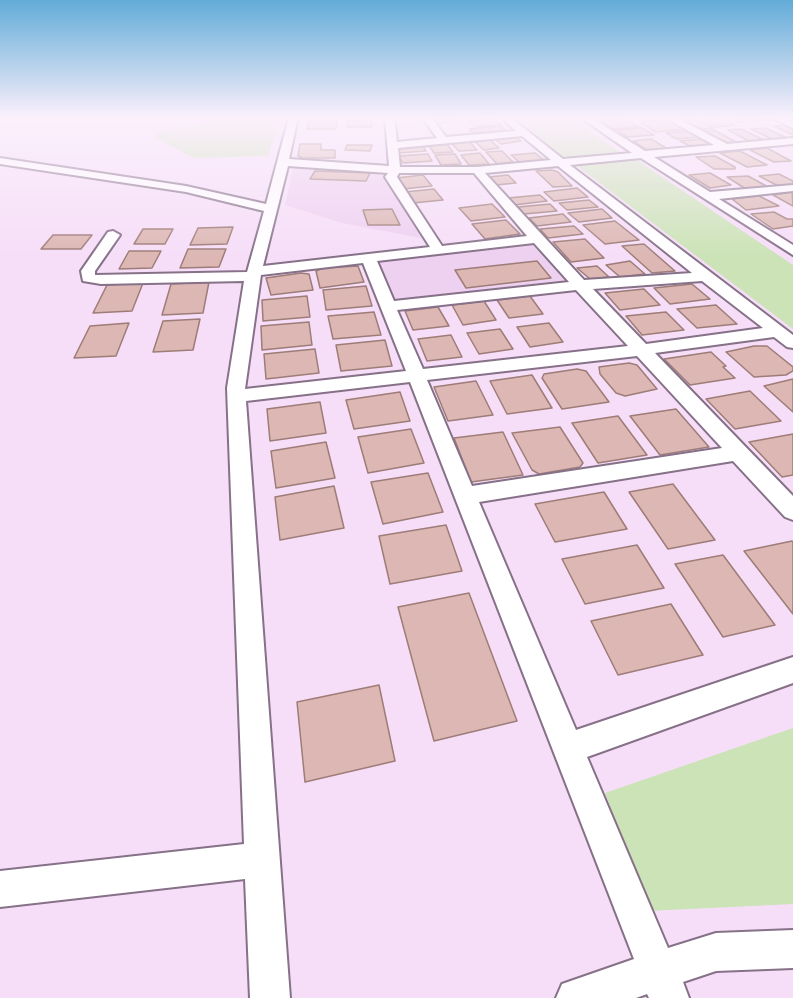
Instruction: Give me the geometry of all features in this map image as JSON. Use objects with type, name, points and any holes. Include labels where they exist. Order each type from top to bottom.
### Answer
[{"type":"street","points":[[17,164],[186,189],[271,209]]},
{"type":"street","points":[[270,998],[237,396],[254,273],[283,164]]},
{"type":"street","points":[[305,164],[395,170],[477,170],[553,164]]},
{"type":"street","points":[[394,164],[395,170],[391,177],[439,251]]},
{"type":"street","points":[[561,164],[793,343]]},
{"type":"street","points":[[658,164],[791,248]]},
{"type":"street","points":[[477,170],[537,239],[793,511]]},
{"type":"street","points":[[709,196],[793,188]]},
{"type":"street","points":[[113,236],[88,271],[88,278],[101,280],[254,273],[537,239]]},
{"type":"street","points":[[369,258],[665,985]]},
{"type":"street","points":[[388,306],[581,285],[706,276]]},
{"type":"street","points":[[237,396],[640,350],[778,331]]},
{"type":"street","points":[[464,496],[738,453]]},
{"type":"street","points":[[568,748],[793,670]]},
{"type":"street","points":[[0,889],[262,860]]},
{"type":"street","points":[[576,998],[665,985],[716,952],[793,949]]},
{"type":"shaded area","points":[[294,166],[382,172],[421,238],[342,223],[285,205]]},
{"type":"shaded area","points":[[537,246],[566,280],[395,301],[380,264],[382,261]]},
{"type":"green space","points":[[642,164],[793,265],[793,329],[576,165]]},
{"type":"green space","points":[[793,728],[793,904],[648,911],[605,793]]},
{"type":"building","points":[[706,164],[729,164],[735,167],[735,169],[714,169]]},
{"type":"building","points":[[740,164],[767,165],[747,167]]},
{"type":"building","points":[[315,171],[370,173],[366,181],[310,179]]},
{"type":"building","points":[[536,171],[558,172],[572,186],[553,187]]},
{"type":"building","points":[[710,173],[731,185],[710,188],[689,175]]},
{"type":"building","points":[[779,174],[793,181],[793,185],[780,187],[759,176]]},
{"type":"building","points":[[423,175],[432,186],[403,189],[396,178]]},
{"type":"building","points":[[508,175],[516,183],[496,185],[489,177]]},
{"type":"building","points":[[748,176],[770,188],[749,191],[727,177]]},
{"type":"building","points":[[577,188],[588,197],[554,201],[544,192]]},
{"type":"building","points":[[434,189],[443,200],[413,203],[405,192]]},
{"type":"building","points":[[792,192],[793,206],[773,195]]},
{"type":"building","points":[[540,195],[547,201],[514,205],[508,198]]},
{"type":"building","points":[[759,196],[779,206],[746,210],[732,199]]},
{"type":"building","points":[[589,200],[598,207],[567,210],[559,203]]},
{"type":"building","points":[[492,204],[505,217],[471,221],[459,208]]},
{"type":"building","points":[[550,204],[557,211],[524,214],[518,207]]},
{"type":"building","points":[[392,209],[400,225],[368,225],[363,210]]},
{"type":"building","points":[[602,209],[612,218],[579,222],[568,213]]},
{"type":"building","points":[[774,212],[787,219],[793,219],[793,226],[773,229],[751,214]]},
{"type":"building","points":[[563,214],[571,222],[537,226],[529,218]]},
{"type":"building","points":[[506,220],[520,234],[485,239],[472,224]]},
{"type":"building","points":[[615,221],[639,240],[605,244],[583,225]]},
{"type":"building","points":[[574,226],[583,234],[548,238],[540,229]]},
{"type":"building","points":[[233,227],[227,244],[190,245],[198,228]]},
{"type":"building","points":[[143,229],[173,229],[165,244],[134,244]]},
{"type":"building","points":[[53,235],[92,235],[81,249],[41,249]]},
{"type":"building","points":[[585,239],[604,258],[571,262],[553,242]]},
{"type":"building","points":[[644,244],[675,271],[652,273],[622,246]]},
{"type":"building","points":[[188,249],[226,249],[219,267],[180,268]]},
{"type":"building","points":[[129,251],[161,251],[152,268],[119,269]]},
{"type":"building","points":[[537,261],[551,278],[466,288],[455,270]]},
{"type":"building","points":[[630,261],[645,274],[620,277],[606,265]]},
{"type":"building","points":[[358,266],[364,282],[320,288],[316,271],[323,268]]},
{"type":"building","points":[[597,266],[609,277],[590,279],[577,268]]},
{"type":"building","points":[[309,274],[313,290],[271,295],[266,278]]},
{"type":"building","points":[[209,282],[203,313],[162,315],[171,284]]},
{"type":"building","points":[[143,283],[132,311],[93,313],[107,285]]},
{"type":"building","points":[[692,284],[710,299],[670,304],[654,288]]},
{"type":"building","points":[[366,286],[372,306],[326,310],[323,290]]},
{"type":"building","points":[[644,289],[660,305],[620,310],[605,293]]},
{"type":"building","points":[[307,296],[310,317],[263,321],[262,300]]},
{"type":"building","points":[[530,296],[543,314],[509,318],[497,300]]},
{"type":"building","points":[[484,301],[496,320],[463,325],[452,305]]},
{"type":"building","points":[[716,305],[737,324],[697,328],[677,309]]},
{"type":"building","points":[[438,307],[449,326],[413,330],[405,311]]},
{"type":"building","points":[[374,312],[381,335],[333,339],[328,316]]},
{"type":"building","points":[[666,312],[684,330],[642,335],[626,316]]},
{"type":"building","points":[[200,319],[193,350],[153,352],[163,321]]},
{"type":"building","points":[[309,322],[312,345],[262,350],[261,326]]},
{"type":"building","points":[[129,323],[116,356],[74,358],[90,326]]},
{"type":"building","points":[[549,323],[563,342],[530,347],[517,327]]},
{"type":"building","points":[[500,329],[513,349],[479,354],[467,333]]},
{"type":"building","points":[[451,335],[462,357],[427,361],[418,339]]},
{"type":"building","points":[[385,340],[392,366],[341,371],[336,345]]},
{"type":"building","points":[[754,346],[767,346],[793,367],[793,371],[786,375],[754,377],[726,352]]},
{"type":"building","points":[[315,349],[319,373],[266,379],[264,354]]},
{"type":"building","points":[[711,352],[735,378],[690,385],[664,359]]},
{"type":"building","points":[[629,363],[637,365],[657,389],[625,396],[616,393],[600,374],[599,367]]},
{"type":"building","points":[[577,369],[586,371],[609,402],[562,409],[542,378],[544,374]]},
{"type":"building","points":[[532,375],[552,408],[507,414],[490,381]]},
{"type":"building","points":[[793,379],[793,412],[764,386]]},
{"type":"building","points":[[476,381],[493,415],[448,421],[434,387]]},
{"type":"building","points":[[750,391],[781,421],[735,429],[706,399]]},
{"type":"building","points":[[400,392],[410,421],[354,429],[346,400]]},
{"type":"building","points":[[320,402],[326,433],[270,441],[267,409]]},
{"type":"building","points":[[676,409],[709,447],[660,455],[630,416]]},
{"type":"building","points":[[618,416],[647,455],[598,463],[572,423]]},
{"type":"building","points":[[560,427],[583,463],[580,467],[539,474],[532,470],[512,433]]},
{"type":"building","points":[[411,429],[424,463],[368,473],[358,437]]},
{"type":"building","points":[[503,432],[523,475],[471,482],[454,438]]},
{"type":"building","points":[[793,434],[793,475],[782,477],[749,442]]},
{"type":"building","points":[[326,442],[335,478],[276,488],[271,451]]},
{"type":"building","points":[[428,473],[443,512],[383,524],[371,482]]},
{"type":"building","points":[[673,484],[715,540],[668,549],[629,492]]},
{"type":"building","points":[[334,486],[344,528],[280,540],[275,497]]},
{"type":"building","points":[[604,492],[627,529],[555,542],[535,504]]},
{"type":"building","points":[[446,525],[462,571],[390,584],[379,536]]},
{"type":"building","points":[[793,542],[793,614],[744,551]]},
{"type":"building","points":[[637,545],[664,588],[585,604],[562,559]]},
{"type":"building","points":[[723,555],[775,625],[723,637],[675,564]]},
{"type":"building","points":[[469,593],[517,721],[434,741],[398,607]]},
{"type":"building","points":[[671,604],[703,655],[618,675],[591,621]]},
{"type":"building","points":[[379,685],[395,761],[305,782],[297,702]]}]
